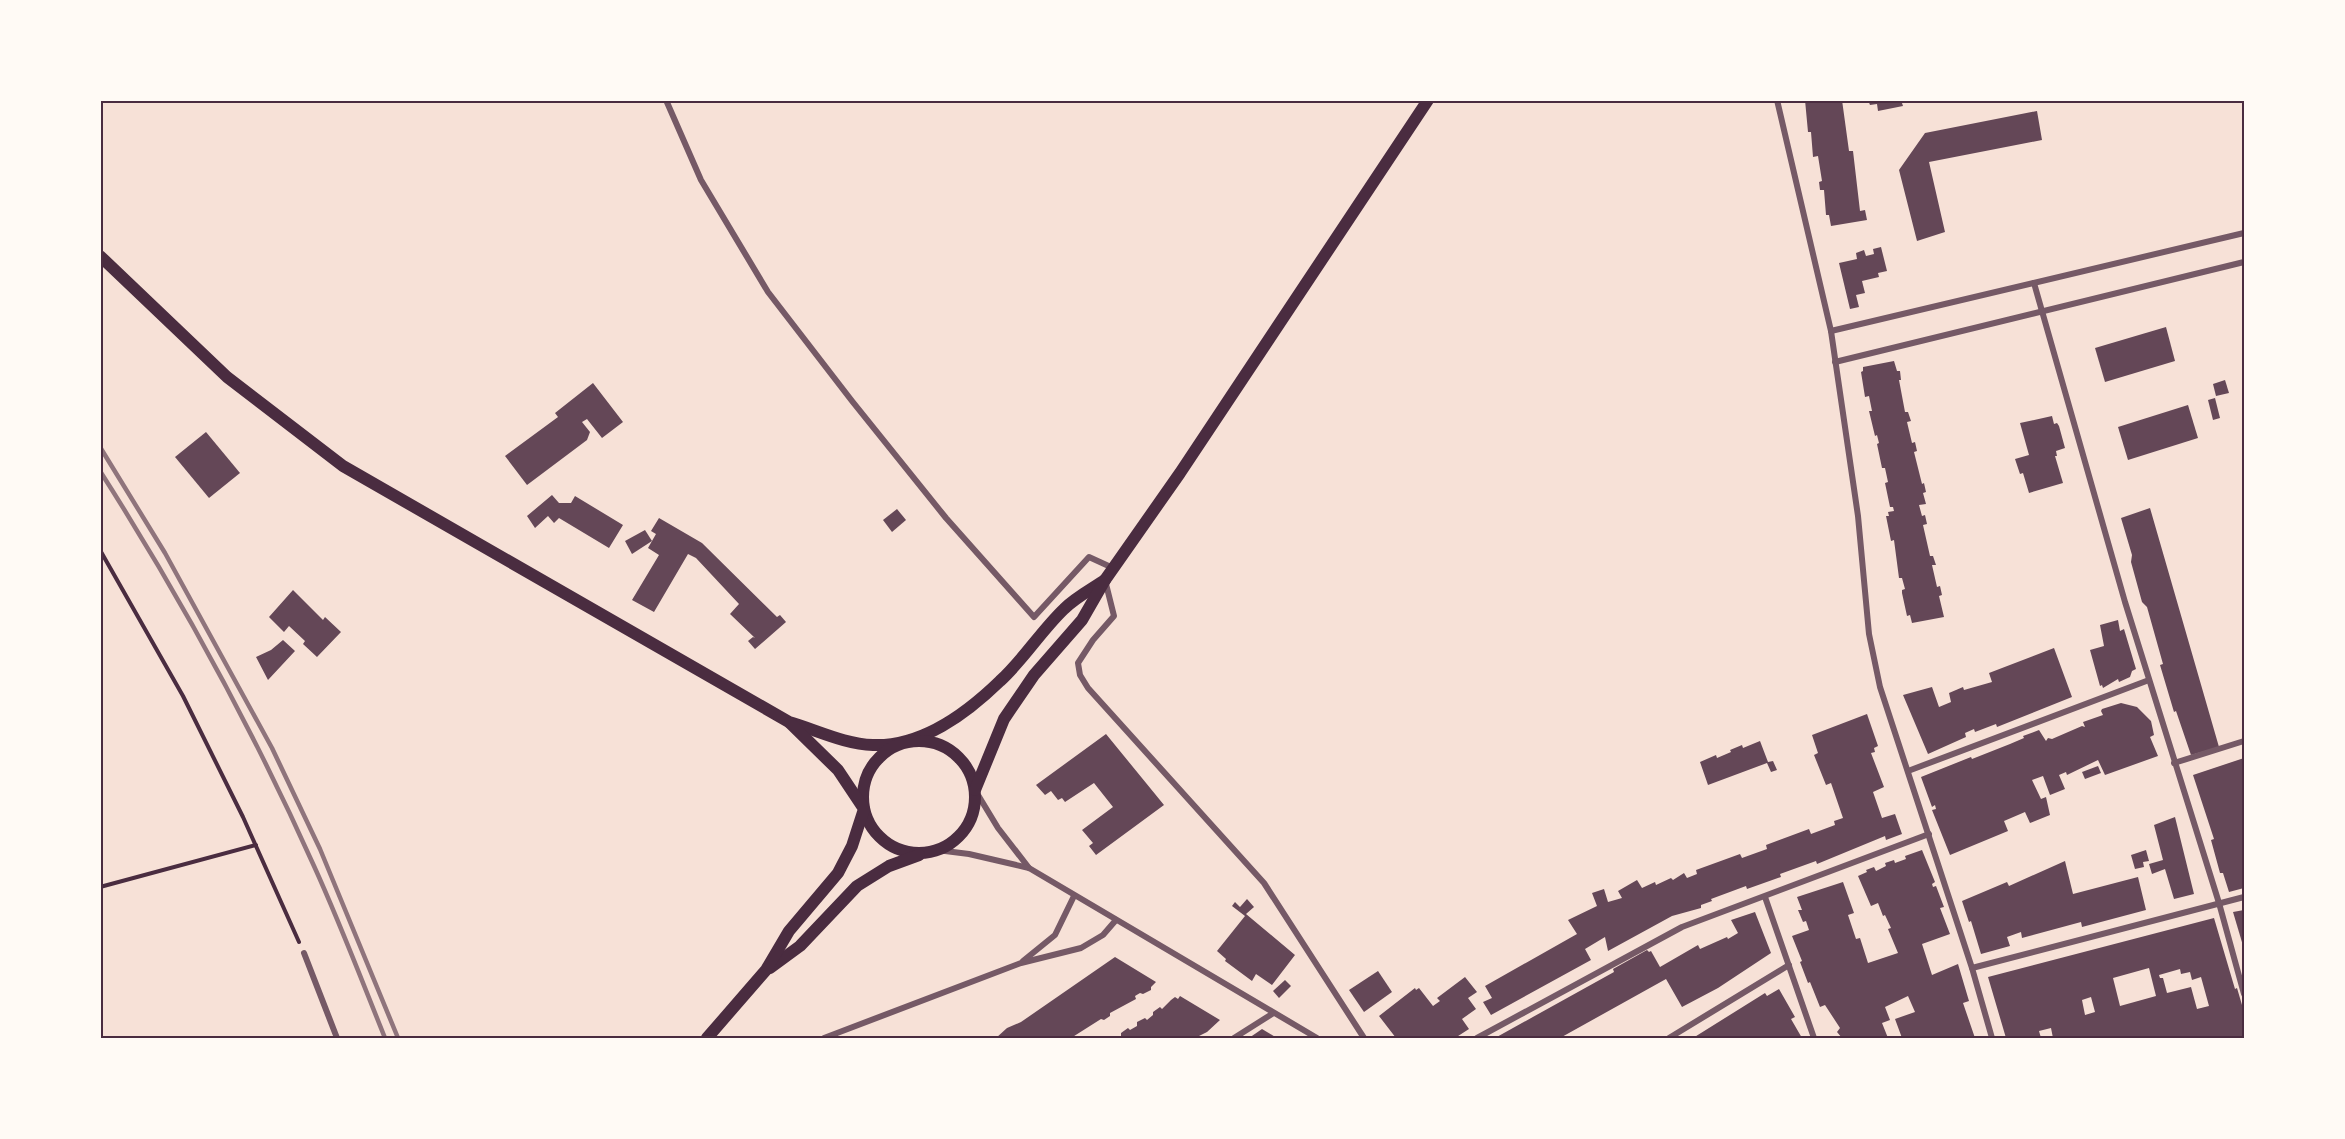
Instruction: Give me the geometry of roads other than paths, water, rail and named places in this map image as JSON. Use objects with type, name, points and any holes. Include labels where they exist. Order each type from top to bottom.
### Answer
[{"type":"main road","points":[[975,790],[1004,719],[1034,675],[1082,620],[1105,580],[1428,100]]},
{"type":"main road","points":[[100,256],[227,377],[343,466],[789,722],[852,742],[873,745],[918,741],[934,743],[949,749],[962,760],[971,774],[975,790],[974,810],[967,827],[954,842],[890,866],[857,886],[800,946],[766,970]]},
{"type":"main road","points":[[924,854],[892,847],[879,837],[869,824],[864,809],[863,793],[870,770],[886,751],[934,730],[964,712],[1001,680],[1065,608],[1105,580]]},
{"type":"main road","points":[[789,722],[838,770],[864,809]]},
{"type":"main road","points":[[706,1038],[766,970],[789,931],[838,873],[852,846],[864,809]]},
{"type":"street","points":[[666,100],[702,180],[768,292],[946,518],[1034,617],[1089,557],[1113,568]]},
{"type":"street","points":[[1777,100],[1831,331],[1858,516],[1869,634],[1880,687],[1972,968],[1992,1038]]},
{"type":"street","points":[[1831,331],[2244,233]]},
{"type":"street","points":[[1835,362],[2244,262]]},
{"type":"street","points":[[2034,283],[2149,680],[2219,903],[2244,994]]},
{"type":"street","points":[[1105,580],[1114,616],[1093,640],[1078,663],[1080,675],[1088,688],[1264,883],[1364,1038]]},
{"type":"street","points":[[1908,771],[2149,680]]},
{"type":"street","points":[[2174,763],[2244,741]]},
{"type":"street","points":[[975,790],[998,828],[1029,868]]},
{"type":"street","points":[[1477,1038],[1682,927],[1929,834]]},
{"type":"street","points":[[937,850],[969,854],[1029,868],[1272,1014],[1317,1038]]},
{"type":"street","points":[[1021,963],[1056,935],[1074,896]]},
{"type":"street","points":[[1765,897],[1814,1038]]},
{"type":"street","points":[[1972,968],[2244,897]]},
{"type":"street","points":[[824,1038],[1021,963],[1082,948],[1103,935],[1116,920]]},
{"type":"street","points":[[304,953],[337,1038]]},
{"type":"street","points":[[1669,1038],[1788,965]]},
{"type":"street","points":[[1234,1038],[1272,1014]]},
{"type":"railway","points":[[100,447],[165,553],[272,748],[320,849],[398,1038]]},
{"type":"railway","points":[[100,471],[159,567],[241,715],[324,887],[385,1038]]}]
